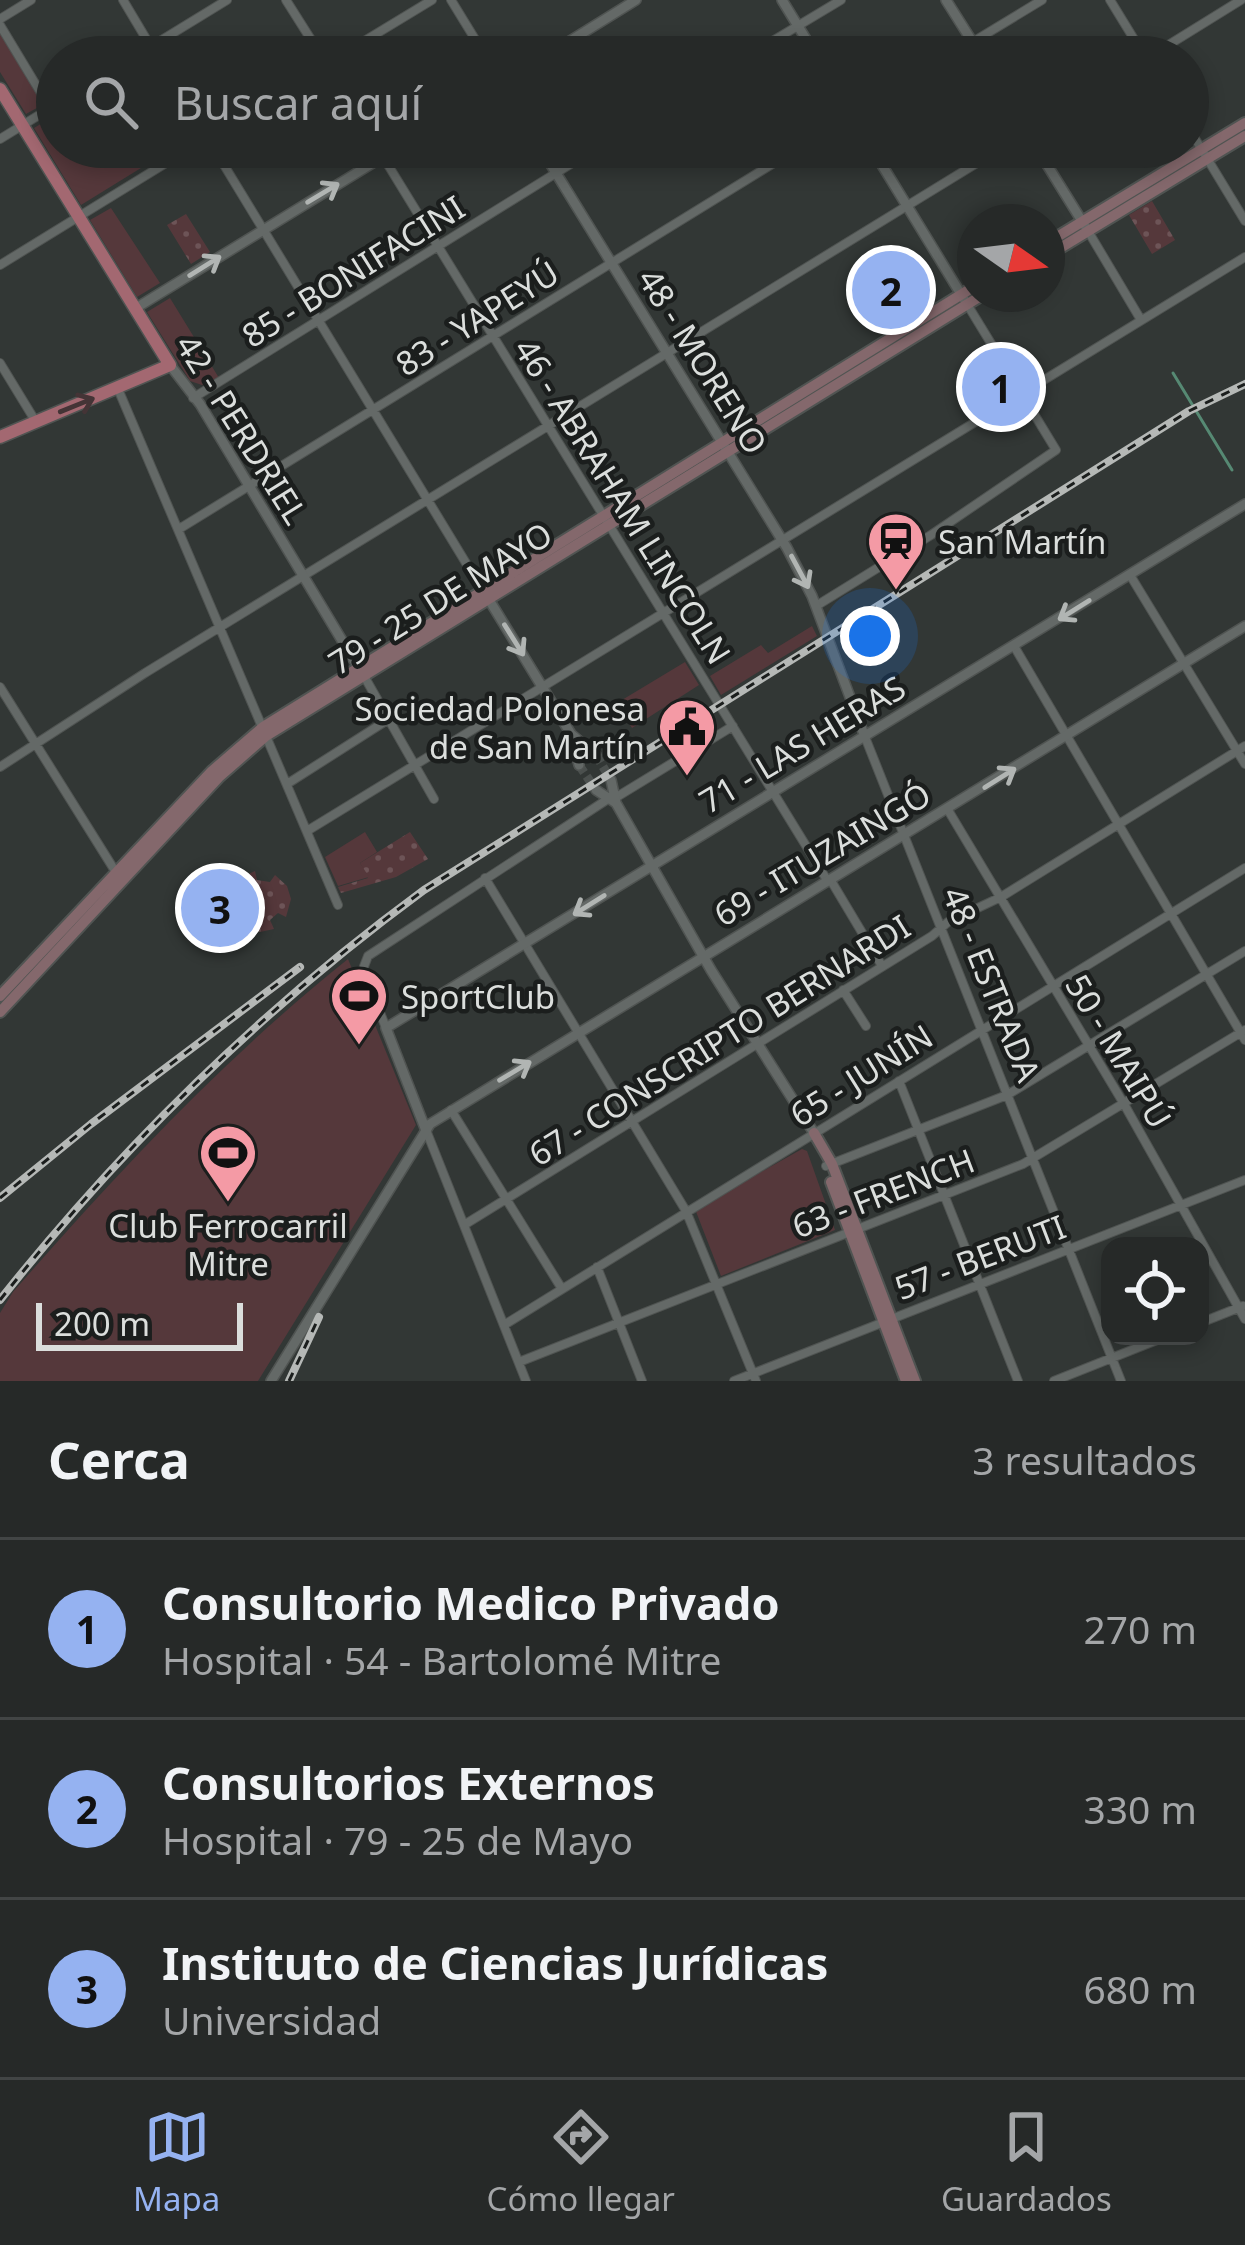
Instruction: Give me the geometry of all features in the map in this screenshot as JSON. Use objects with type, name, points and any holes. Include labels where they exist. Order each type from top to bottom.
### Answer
[{"type":"main road","name":"42 - PERDRIEL","points":[[0,89],[36,149]]},
{"type":"main road","points":[[1209,151],[1245,122]]},
{"type":"main road","points":[[1209,152],[1245,136]]},
{"type":"main road","name":"42 - PERDRIEL","points":[[48,168],[170,364]]},
{"type":"main road","points":[[1065,235],[1182,168]]},
{"type":"main road","points":[[1065,242],[1085,226]]},
{"type":"main road","name":"79 - 25 DE MAYO","points":[[0,996],[265,732],[957,304]]},
{"type":"main road","points":[[0,437],[170,364]]},
{"type":"main road","name":"79 - 25 DE MAYO","points":[[0,1012],[119,877]]},
{"type":"main road","points":[[814,1133],[911,1381]]},
{"type":"street","points":[[31,0],[0,22],[36,79]]},
{"type":"street","points":[[123,0],[144,36]]},
{"type":"street","points":[[169,36],[227,0]]},
{"type":"street","points":[[286,0],[309,36]]},
{"type":"street","points":[[372,36],[431,0]]},
{"type":"street","points":[[452,0],[473,36]]},
{"type":"street","points":[[578,36],[637,0]]},
{"type":"street","points":[[782,0],[804,36]]},
{"type":"street","points":[[781,36],[841,0]]},
{"type":"street","points":[[946,0],[969,36]]},
{"type":"street","points":[[983,36],[1042,0]]},
{"type":"street","points":[[1110,0],[1133,36]]},
{"type":"street","points":[[1182,36],[1241,0]]},
{"type":"street","points":[[0,139],[36,117]]},
{"type":"street","points":[[1209,161],[1245,221]]},
{"type":"street","points":[[0,266],[159,168]]},
{"type":"street","points":[[226,168],[572,734],[596,755]]},
{"type":"street","points":[[136,308],[356,168]]},
{"type":"street","name":"46 - ABRAHAM LINCOLN","points":[[390,168],[881,966]]},
{"type":"street","name":"48 - MORENO","points":[[553,168],[782,540],[816,606]]},
{"type":"street","name":"85 - BONIFACINI","points":[[194,398],[564,168]]},
{"type":"street","name":"83 - YAPEYÚ","points":[[179,529],[766,168]]},
{"type":"street","points":[[885,168],[957,286]]},
{"type":"street","points":[[0,766],[665,351],[968,168]]},
{"type":"street","points":[[1049,168],[1141,320]]},
{"type":"street","points":[[308,831],[1245,257]]},
{"type":"street","points":[[816,606],[1054,453],[1055,446],[973,312]]},
{"type":"street","points":[[0,363],[36,422]]},
{"type":"street","name":"42 - PERDRIEL","points":[[170,364],[434,799]]},
{"type":"street","points":[[118,388],[338,905]]},
{"type":"street","name":"71 - LAS HERAS","points":[[386,1028],[1245,505]]},
{"type":"street","points":[[1130,575],[1241,748],[1245,764]]},
{"type":"street","name":"48 - ESTRADA","points":[[816,606],[1121,1381]]},
{"type":"street","name":"69 - ITUZAINGÓ","points":[[425,1128],[1245,626]]},
{"type":"street","points":[[1015,646],[1244,1034]]},
{"type":"street","points":[[0,687],[119,877]]},
{"type":"street","points":[[287,784],[389,719]]},
{"type":"street","points":[[526,1381],[363,969],[364,961],[409,926],[734,726]]},
{"type":"street","points":[[572,734],[579,765]]},
{"type":"street","name":"67 - CONSCRIPTO BERNARDI","points":[[464,1225],[940,928],[1001,897],[1241,748]]},
{"type":"street","points":[[611,780],[613,800],[814,1133]]},
{"type":"street","points":[[596,790],[613,800]]},
{"type":"street","name":"50 - MAIPÚ","points":[[948,810],[1183,1204],[1245,1318]]},
{"type":"street","name":"65 - JUNÍN","points":[[504,1325],[1245,868]]},
{"type":"street","points":[[485,878],[686,1210],[754,1377]]},
{"type":"street","points":[[829,1165],[1007,1095],[1245,951]]},
{"type":"street","points":[[843,990],[866,1026]]},
{"type":"street","name":"63 - FRENCH","points":[[519,1362],[1032,1160],[1244,1034]]},
{"type":"street","points":[[899,1081],[1018,1381]]},
{"type":"street","points":[[452,1109],[562,1289]]},
{"type":"street","points":[[271,1381],[425,1128]]},
{"type":"street","name":"57 - BERUTI","points":[[734,1381],[1245,1180]]},
{"type":"street","points":[[597,1268],[643,1381]]},
{"type":"street","points":[[1209,1320],[1243,1307]]},
{"type":"street","points":[[1054,1381],[1144,1345]]},
{"type":"shaded area","points":[[0,32],[36,91],[36,108],[26,114],[0,72]]},
{"type":"shaded area","points":[[58,168],[141,168],[81,205]]},
{"type":"shaded area","points":[[1152,201],[1175,240],[1152,254],[1129,215]]},
{"type":"shaded area","points":[[111,208],[160,283],[137,297],[90,220]]},
{"type":"shaded area","points":[[186,214],[210,252],[191,264],[167,225]]},
{"type":"shaded area","points":[[170,298],[219,378],[202,385],[190,381],[147,312]]},
{"type":"shaded area","points":[[812,626],[817,636],[721,695],[710,676],[761,645],[768,653]]},
{"type":"shaded area","points":[[685,662],[699,685],[632,728],[617,703]]},
{"type":"shaded area","points":[[365,832],[377,852],[360,863],[369,877],[338,886],[325,857]]},
{"type":"shaded area","points":[[410,832],[428,859],[396,877],[341,893],[338,887],[368,878],[360,863]]},
{"type":"shaded area","points":[[255,871],[257,880],[270,882],[275,875],[287,886],[291,899],[286,917],[278,913],[270,920],[274,929],[260,932],[244,928],[230,908],[239,905],[239,895],[231,892],[240,878]]},
{"type":"shaded area","name":"Club Ferrocarril Mitre","points":[[348,959],[416,1125],[258,1381],[0,1381],[0,1313],[13,1292],[173,1118]]},
{"type":"shaded area","points":[[802,1149],[807,1151],[835,1230],[721,1276],[695,1209]]},
{"type":"waterway","points":[[1173,373],[1232,470]]},
{"type":"tunnel","points":[[596,755],[611,780]]},
{"type":"tunnel","points":[[579,765],[596,790]]},
{"type":"railway","points":[[0,1300],[96,1187],[198,1081],[308,981],[424,890],[1189,411],[1245,384]]},
{"type":"railway","points":[[0,1198],[300,967]]},
{"type":"railway","points":[[289,1381],[319,1317]]},
{"type":"place","name":"Consultorios Externos","points":[[891,290]]},
{"type":"place","name":"Consultorio Medico Privado","points":[[1001,387]]},
{"type":"place","name":"San Martín","points":[[896,592]]},
{"type":"place","name":"Sociedad Polonesa de San Martín","points":[[687,778]]},
{"type":"place","name":"Instituto de Ciencias Jurídicas","points":[[220,908]]},
{"type":"place","name":"SportClub","points":[[359,1047]]},
{"type":"place","name":"Club Ferrocarril Mitre","points":[[228,1204]]}]
